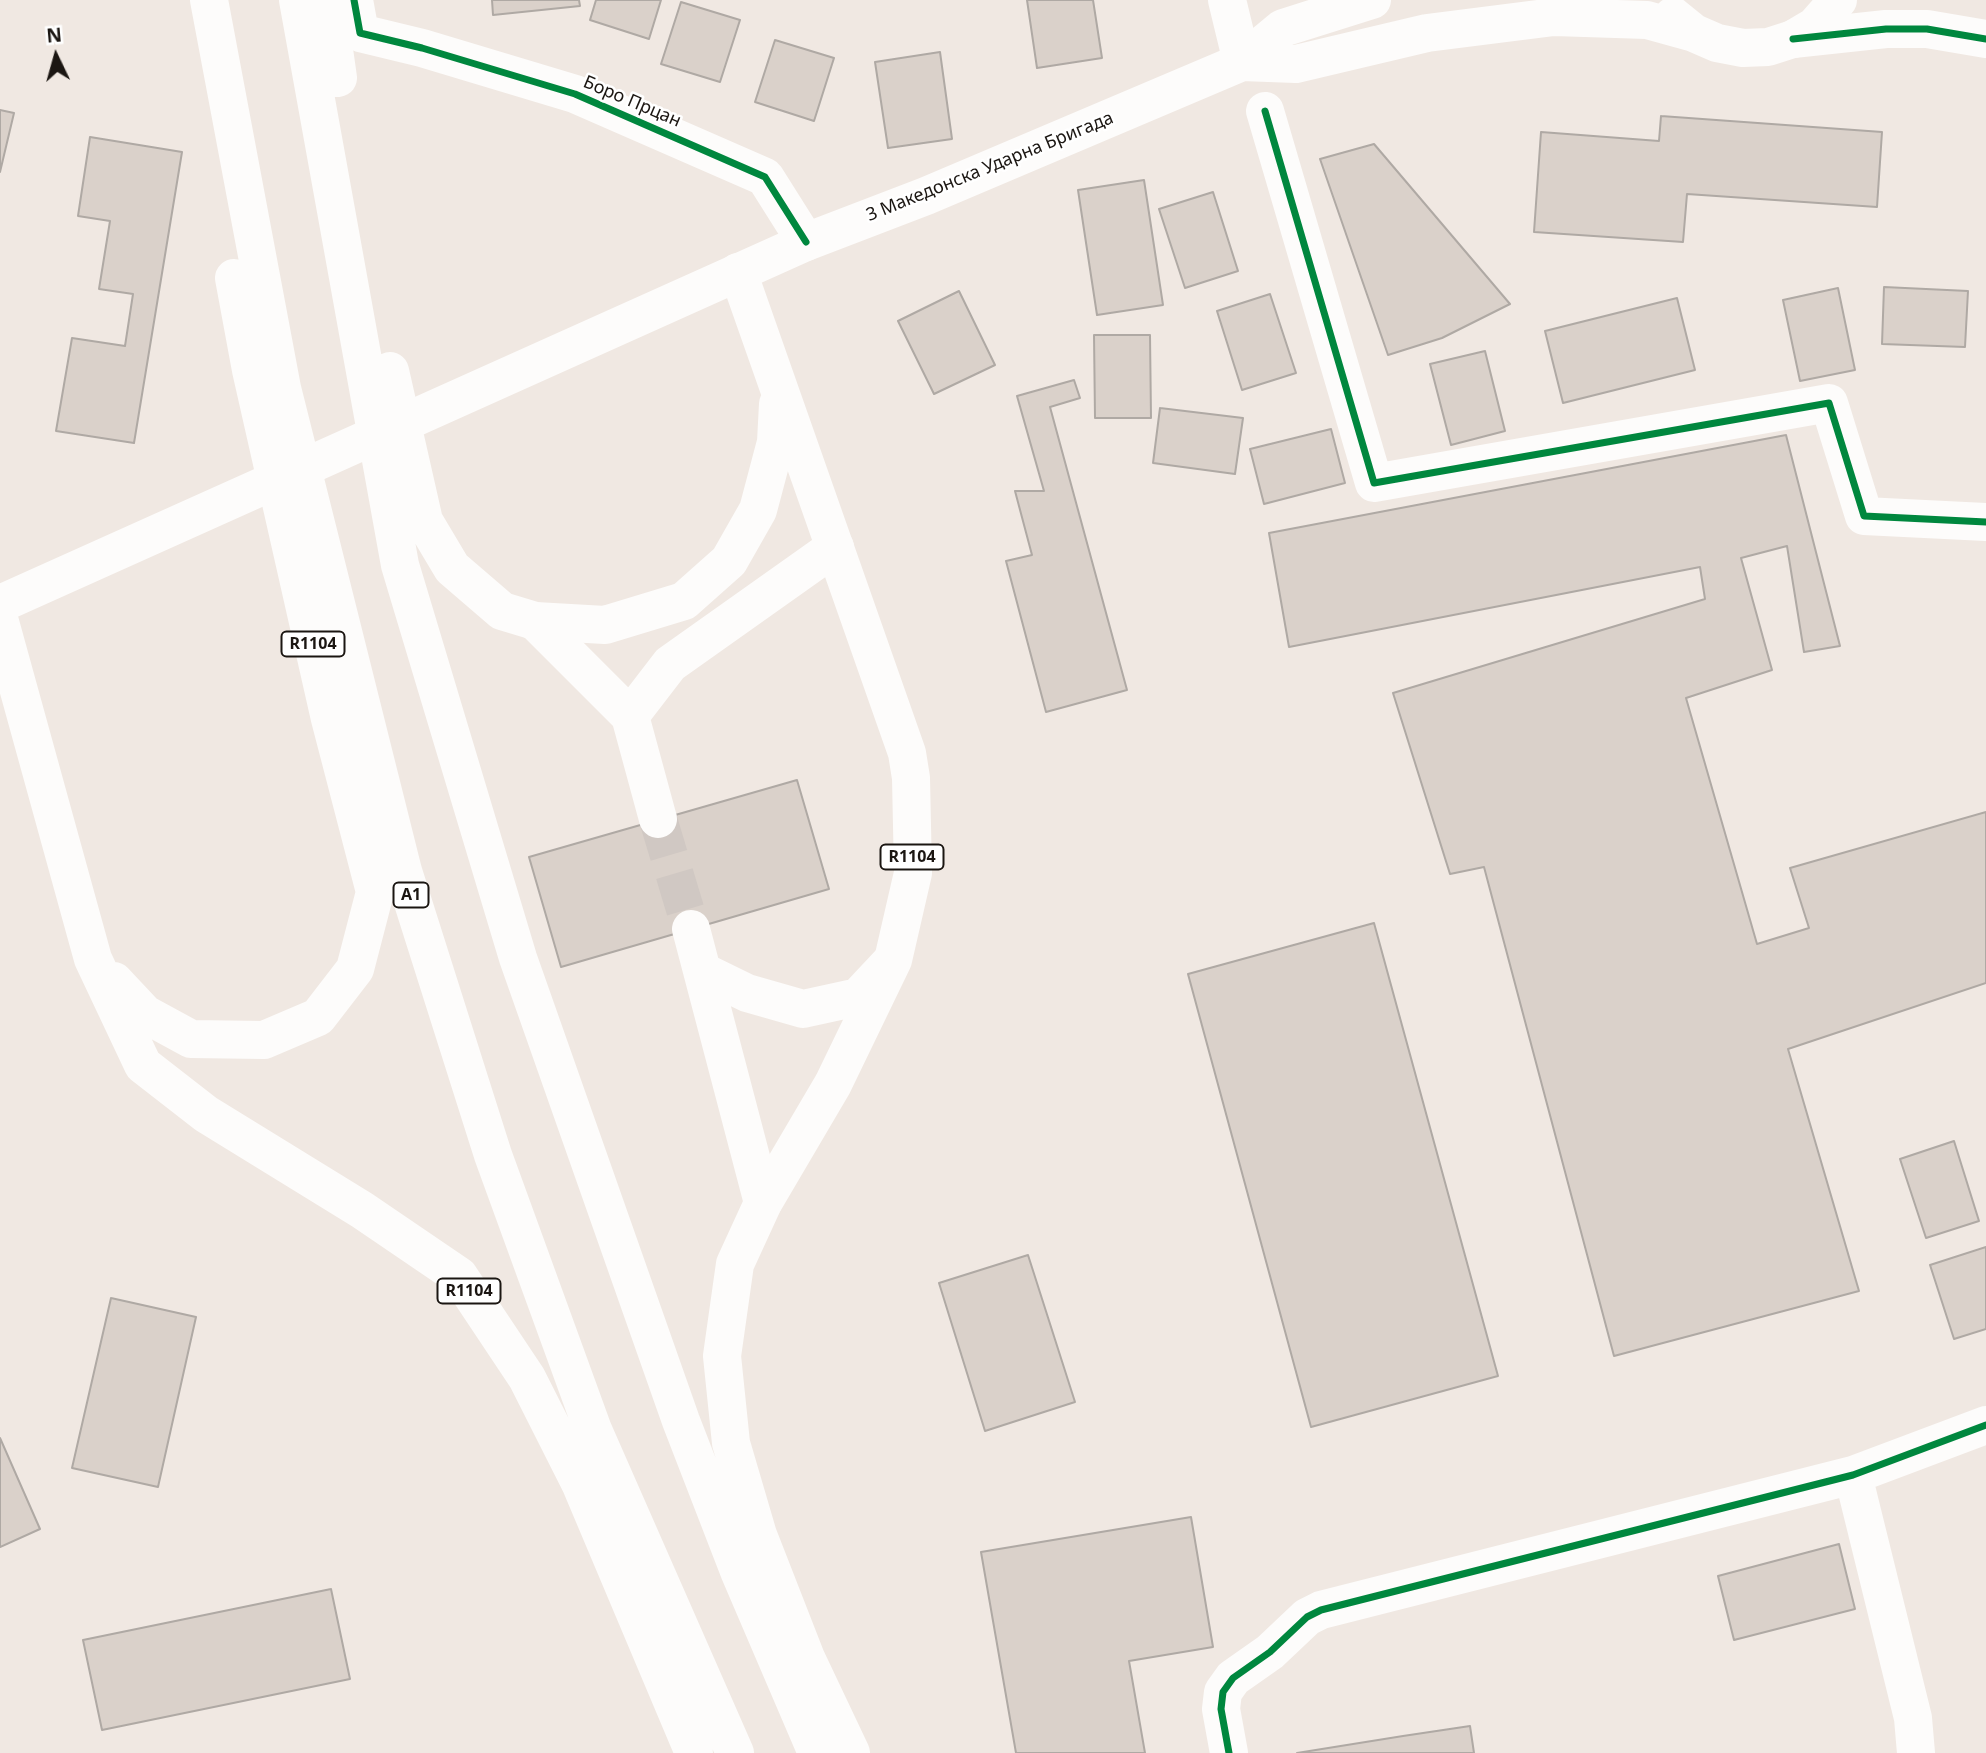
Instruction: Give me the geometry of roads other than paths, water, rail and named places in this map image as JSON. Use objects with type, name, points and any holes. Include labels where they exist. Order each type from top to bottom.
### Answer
[{"type":"main road","name":"R1104","points":[[93,959],[145,1014],[191,1039],[264,1040],[318,1017],[355,969],[375,892],[330,719],[251,370],[185,0]]},
{"type":"main road","name":"A1","points":[[209,0],[282,388],[403,871],[493,1155],[593,1430],[735,1753]]},
{"type":"main road","points":[[298,0],[404,579],[518,958],[681,1421],[740,1571],[817,1753]]},
{"type":"main road","name":"R1104","points":[[327,0],[390,370],[424,521],[452,568],[502,611],[535,621],[605,625],[684,601],[729,561],[758,510],[776,442],[779,394]]},
{"type":"main road","name":"Боро Прцан","points":[[354,0],[360,33],[422,48],[575,94],[765,177],[806,242]]},
{"type":"main road","points":[[1227,0],[1242,62]]},
{"type":"main road","points":[[1242,62],[1283,28],[1373,0]]},
{"type":"main road","points":[[1661,0],[1674,17],[1694,33]]},
{"type":"main road","points":[[1793,39],[1815,26],[1838,0]]},
{"type":"main road","points":[[1242,62],[1296,65],[1427,33],[1554,17],[1647,20],[1694,33],[1717,43],[1743,48],[1768,47],[1793,39],[1879,29],[1927,29],[1986,39]]},
{"type":"main road","name":"3 Македонска Ударна Бригада","points":[[0,604],[806,242],[926,196],[1242,62]]},
{"type":"main road","points":[[1265,111],[1374,483],[1829,403],[1864,516],[1986,522]]},
{"type":"main road","name":"R1104","points":[[738,272],[906,752],[911,778],[913,873],[893,960],[833,1084],[762,1203],[736,1264],[722,1356],[731,1443],[758,1535],[806,1658],[851,1753]]},
{"type":"main road","points":[[630,716],[670,664],[835,547]]},
{"type":"main road","points":[[535,621],[630,716],[659,820]]},
{"type":"main road","name":"R1104","points":[[0,622],[93,959],[143,1065],[206,1114],[362,1210],[459,1276],[527,1378],[575,1473],[694,1753]]},
{"type":"main road","points":[[691,929],[762,1203]]},
{"type":"main road","points":[[704,972],[747,993],[803,1009],[858,997],[893,960]]},
{"type":"main road","points":[[1229,1753],[1221,1709],[1223,1692],[1233,1678],[1270,1652],[1307,1617],[1321,1610],[1853,1475],[1986,1425]]},
{"type":"main road","points":[[1853,1475],[1913,1718],[1916,1753]]},
{"type":"tunnel","points":[[658,819],[691,929]]}]
